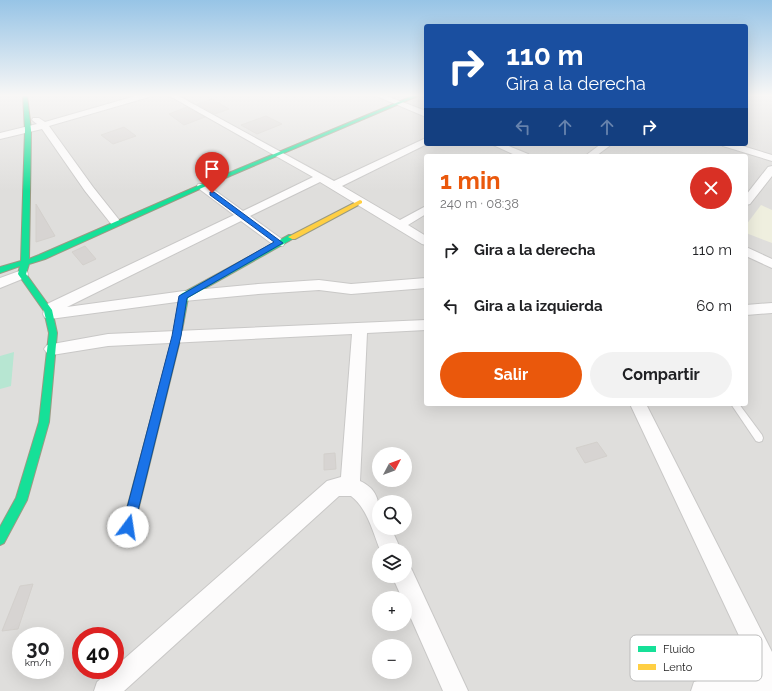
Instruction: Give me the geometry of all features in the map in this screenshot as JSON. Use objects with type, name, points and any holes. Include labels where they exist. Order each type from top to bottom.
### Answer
[{"type":"street","points":[[0,136],[37,127]]},
{"type":"street","points":[[46,127],[89,189],[116,223]]},
{"type":"street","points":[[231,127],[278,153],[424,240]]},
{"type":"street","points":[[0,283],[24,268],[116,223],[340,127]]},
{"type":"street","points":[[0,539],[21,500],[44,422],[52,349],[53,333],[49,312],[24,268],[28,130]]},
{"type":"street","points":[[333,186],[424,142]]},
{"type":"street","points":[[500,146],[517,154]]},
{"type":"street","points":[[593,154],[604,146]]},
{"type":"street","points":[[733,146],[772,158]]},
{"type":"street","points":[[748,199],[772,169]]},
{"type":"street","points":[[49,312],[320,178]]},
{"type":"street","points":[[202,186],[279,243]]},
{"type":"street","points":[[184,296],[279,243],[360,202]]},
{"type":"street","points":[[400,225],[424,210]]},
{"type":"street","points":[[748,252],[770,262]]},
{"type":"street","points":[[748,262],[770,262]]},
{"type":"street","points":[[0,270],[24,268]]},
{"type":"street","points":[[49,312],[184,296],[319,285],[351,289],[424,283]]},
{"type":"street","points":[[128,527],[177,336],[184,296]]},
{"type":"street","points":[[748,310],[772,308]]},
{"type":"street","points":[[52,349],[108,340],[424,324]]},
{"type":"street","points":[[350,487],[360,328]]},
{"type":"street","points":[[639,406],[751,635]]},
{"type":"street","points":[[106,691],[334,488],[341,486],[359,489],[367,497],[372,508]]},
{"type":"street","points":[[406,583],[456,691]]},
{"type":"street","points":[[762,658],[772,678]]},
{"type":"street","points":[[703,691],[772,685]]},
{"type":"lane","points":[[736,406],[759,438]]},
{"type":"shaded area","points":[[0,127],[424,127],[424,146],[748,146],[748,127],[772,127],[772,691],[0,691]]},
{"type":"green space","points":[[761,205],[772,210],[772,243],[748,234],[748,222]]},
{"type":"green space","points":[[14,352],[11,386],[0,389],[0,356]]},
{"type":"building","points":[[124,127],[136,136],[113,144],[101,135]]},
{"type":"building","points":[[245,127],[274,127],[257,134]]},
{"type":"building","points":[[36,204],[55,236],[36,242]]},
{"type":"building","points":[[85,246],[96,259],[83,265],[72,252]]},
{"type":"building","points":[[597,442],[607,456],[585,463],[576,448]]},
{"type":"building","points":[[335,453],[336,469],[324,470],[324,454]]},
{"type":"building","points":[[33,584],[19,627],[12,627],[12,630],[2,631],[20,586]]},
{"type":"traffic: fast","points":[[0,539],[21,500],[44,422],[53,333],[48,310],[22,274],[25,263],[28,127]]},
{"type":"traffic: fast","points":[[0,270],[42,257],[202,186],[341,127]]},
{"type":"traffic: fast","points":[[128,527],[177,336],[184,296],[292,237]]},
{"type":"traffic: slow","points":[[292,237],[360,202]]},
{"type":"route","points":[[128,527],[177,336],[184,296],[279,243],[212,193]]}]
